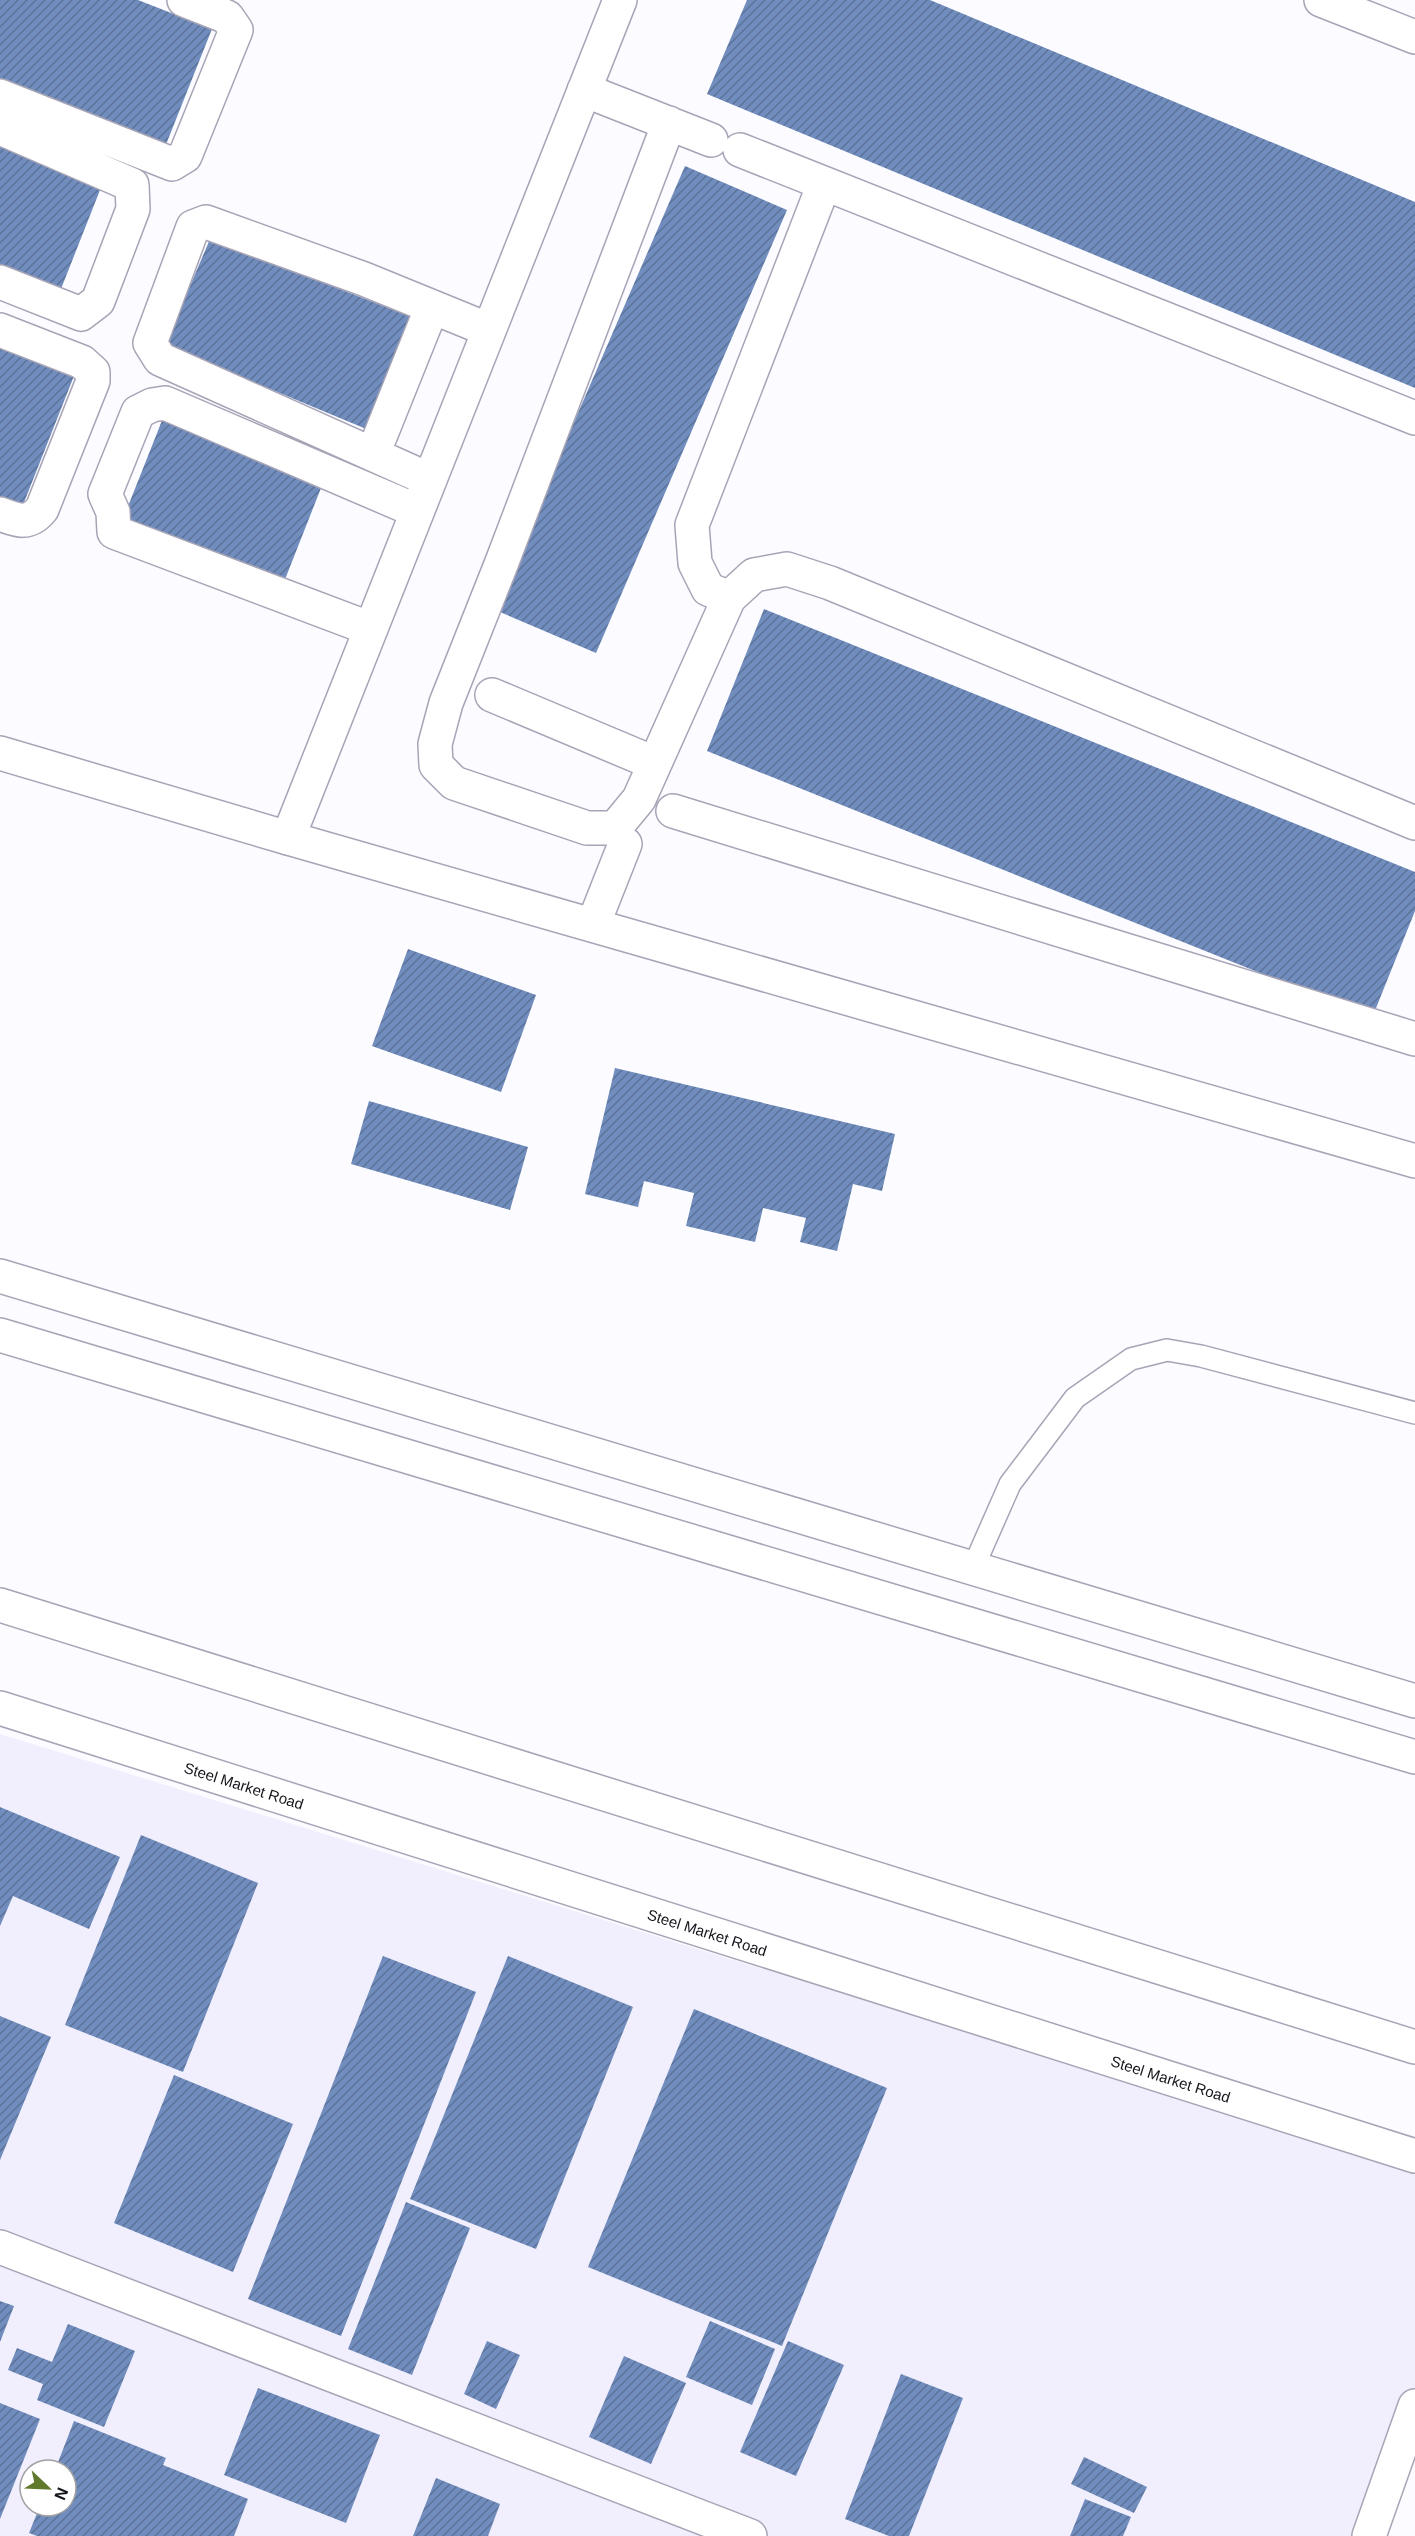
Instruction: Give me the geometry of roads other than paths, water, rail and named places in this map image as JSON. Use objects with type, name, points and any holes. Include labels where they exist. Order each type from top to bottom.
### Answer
[{"type":"main road","points":[[0,96],[172,164],[185,156],[236,30],[227,17],[184,0]]},
{"type":"main road","points":[[288,838],[620,0]]},
{"type":"main road","points":[[1321,0],[1415,37]]},
{"type":"main road","points":[[584,90],[1415,418]]},
{"type":"main road","points":[[669,123],[446,703],[435,744],[436,765],[454,783],[587,828],[615,828],[639,798],[729,598],[754,575],[786,568],[830,583],[1415,823]]},
{"type":"main road","points":[[0,128],[132,185],[133,209],[98,301],[81,315],[0,282]]},
{"type":"main road","points":[[729,598],[708,590],[695,563],[692,525],[824,184]]},
{"type":"main road","points":[[430,480],[160,358],[150,343],[193,227],[206,222],[432,306],[489,330]]},
{"type":"main road","points":[[373,454],[432,306]]},
{"type":"main road","points":[[0,330],[82,362],[93,372],[93,381],[42,509],[35,518],[26,521],[15,520],[0,514]]},
{"type":"main road","points":[[371,629],[114,532],[113,512],[105,494],[138,412],[152,405],[165,403],[417,511]]},
{"type":"main road","points":[[492,695],[654,763]]},
{"type":"main road","points":[[0,753],[288,838],[1415,1161]]},
{"type":"main road","points":[[673,811],[1415,1039]]},
{"type":"main road","points":[[593,925],[625,844]]},
{"type":"main road","points":[[0,1276],[1415,1701]]},
{"type":"main road","points":[[0,1335],[1415,1756]]},
{"type":"main road","points":[[0,1605],[1415,2047]]},
{"type":"main road","name":"Steel Market Road","points":[[0,1708],[1415,2156]]},
{"type":"main road","points":[[0,2247],[750,2536]]},
{"type":"main road","points":[[1369,2536],[1415,2406]]},
{"type":"lane","points":[[973,1568],[1010,1484],[1075,1398],[1131,1359],[1167,1350],[1201,1356],[1415,1413]]}]
